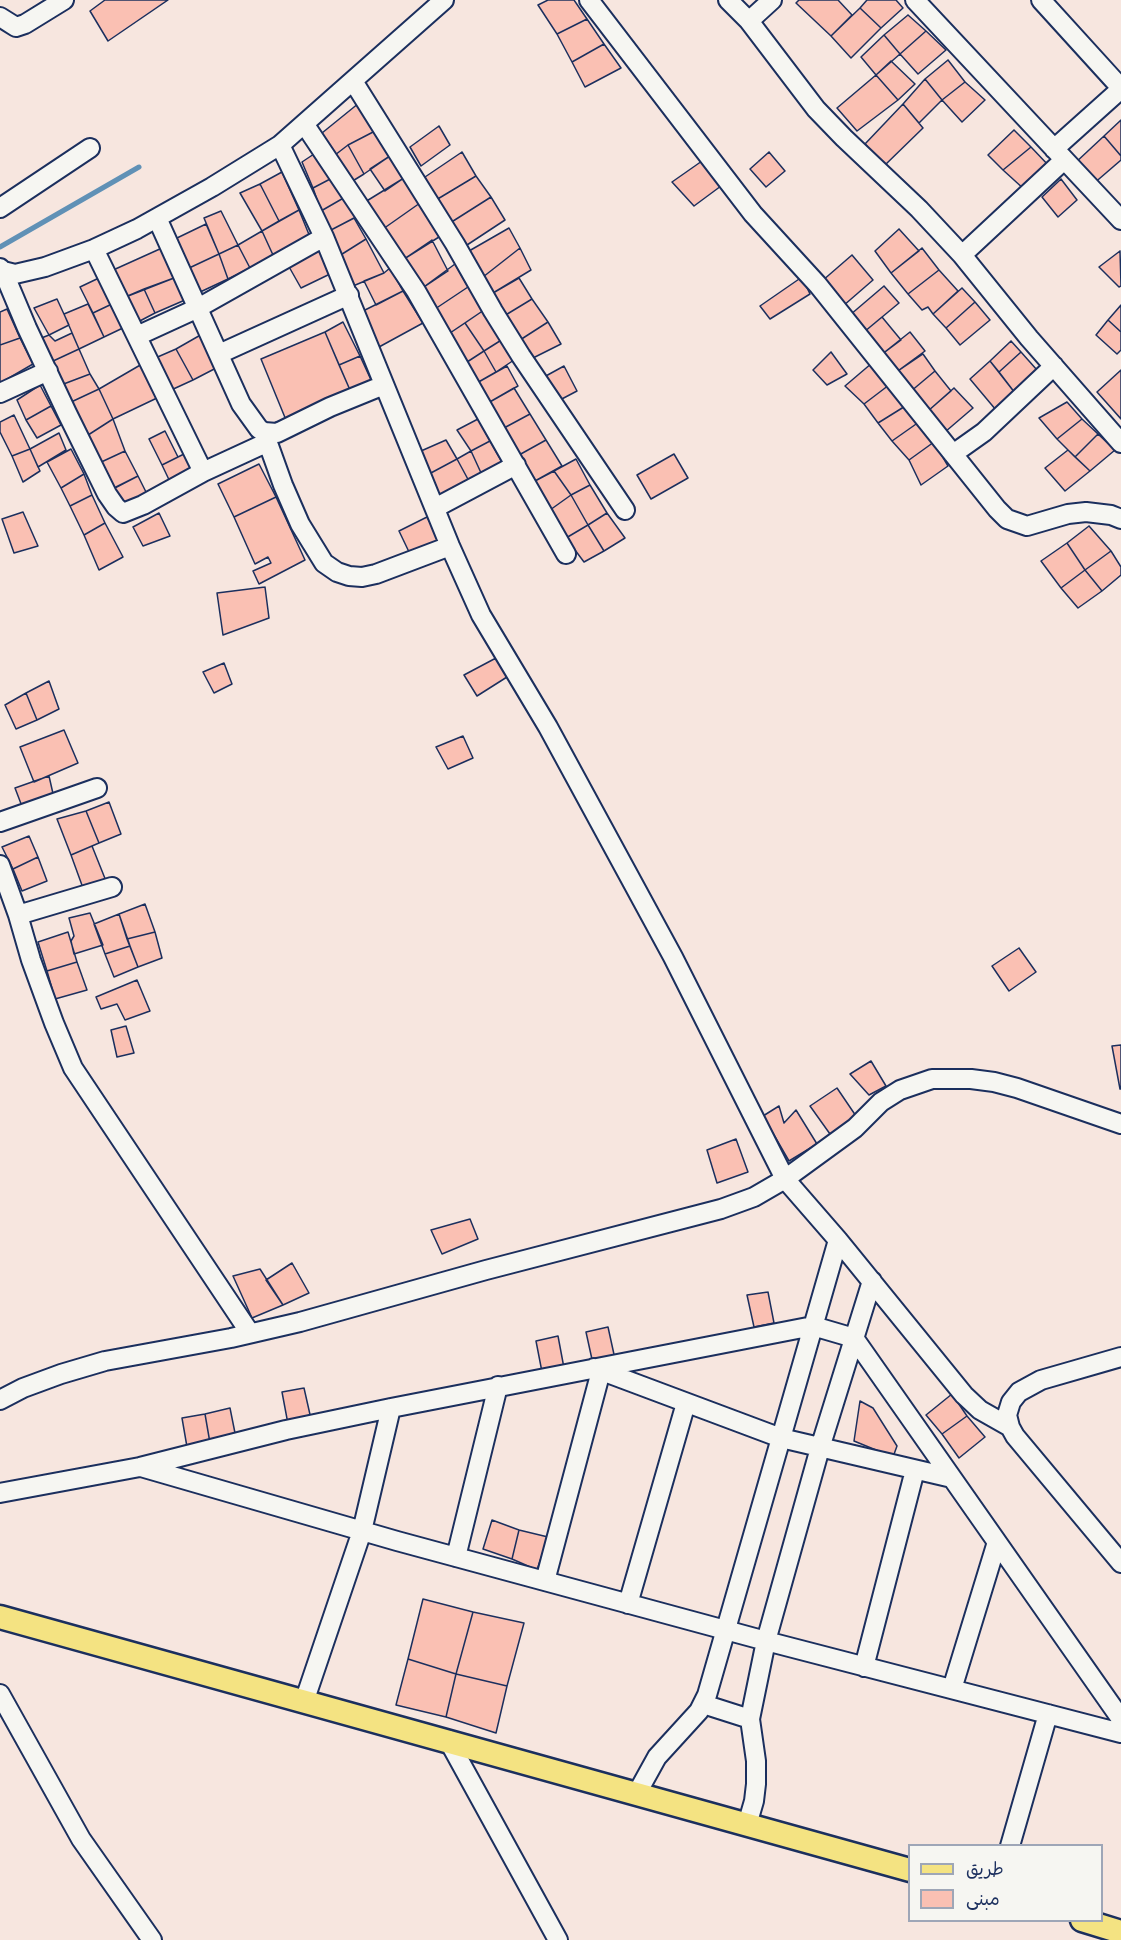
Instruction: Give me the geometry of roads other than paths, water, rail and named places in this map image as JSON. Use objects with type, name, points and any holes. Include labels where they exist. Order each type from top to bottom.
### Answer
[{"type":"main road","points":[[0,1617],[908,1870]]},
{"type":"main road","points":[[1088,1922],[1121,1932]]},
{"type":"street","points":[[0,17],[16,27],[64,0]]},
{"type":"street","points":[[2,269],[15,274],[28,272],[94,249],[157,218],[280,145],[444,0]]},
{"type":"street","points":[[589,0],[753,214],[818,285],[1007,519],[1027,526],[1068,514],[1086,512],[1111,515],[1121,519]]},
{"type":"street","points":[[728,0],[749,21],[816,109],[919,209],[962,255],[1054,366],[1120,439]]},
{"type":"street","points":[[749,21],[772,0]]},
{"type":"street","points":[[915,0],[1121,220]]},
{"type":"street","points":[[962,255],[1121,88],[1041,0]]},
{"type":"street","points":[[353,81],[455,244],[521,356],[625,510]]},
{"type":"street","points":[[305,125],[416,291],[566,554]]},
{"type":"street","points":[[280,145],[349,295],[450,546],[481,615],[548,728],[674,957],[785,1179],[872,1281],[964,1395],[980,1410],[1010,1427]]},
{"type":"street","points":[[0,208],[90,147]]},
{"type":"street","points":[[157,218],[242,404],[266,437],[300,524],[324,563],[337,572],[362,577],[376,574],[450,546]]},
{"type":"street","points":[[137,336],[198,308],[324,237]]},
{"type":"street","points":[[94,249],[203,472]]},
{"type":"street","points":[[2,269],[27,328],[107,494],[123,513],[266,437],[384,385]]},
{"type":"street","points":[[219,354],[349,295]]},
{"type":"street","points":[[953,454],[984,432],[1054,366]]},
{"type":"street","points":[[0,393],[48,371]]},
{"type":"street","points":[[435,508],[516,465]]},
{"type":"street","points":[[0,822],[97,788]]},
{"type":"street","points":[[0,865],[31,960],[73,1068],[250,1333]]},
{"type":"street","points":[[18,915],[112,888]]},
{"type":"street","points":[[0,1400],[23,1388],[105,1361],[250,1333],[332,1313],[721,1209],[754,1197],[785,1179],[855,1128],[881,1102],[900,1090],[932,1079],[971,1079],[994,1082],[1121,1124]]},
{"type":"street","points":[[636,1795],[657,1756],[699,1711],[708,1695],[838,1240]]},
{"type":"street","points":[[747,1825],[756,1784],[756,1761],[750,1719],[766,1641],[820,1448],[872,1281]]},
{"type":"street","points":[[0,1492],[140,1467],[286,1430],[498,1386],[597,1369],[813,1326],[855,1338],[1121,1719]]},
{"type":"street","points":[[1121,1357],[1041,1380],[1019,1392],[1011,1402],[1007,1415],[1014,1436],[1121,1563]]},
{"type":"street","points":[[597,1369],[781,1438],[952,1478]]},
{"type":"street","points":[[545,1581],[597,1369]]},
{"type":"street","points":[[456,1557],[498,1386]]},
{"type":"street","points":[[628,1604],[687,1402]]},
{"type":"street","points":[[304,1702],[362,1531],[391,1408]]},
{"type":"street","points":[[140,1467],[628,1604],[1121,1733]]},
{"type":"street","points":[[864,1666],[915,1470]]},
{"type":"street","points":[[952,1689],[997,1542]]},
{"type":"street","points":[[0,1694],[81,1839],[152,1940]]},
{"type":"street","points":[[703,1704],[750,1719]]},
{"type":"street","points":[[1010,1844],[1048,1714]]},
{"type":"street","points":[[448,1740],[558,1940]]},
{"type":"waterway","points":[[0,247],[139,167]]}]
